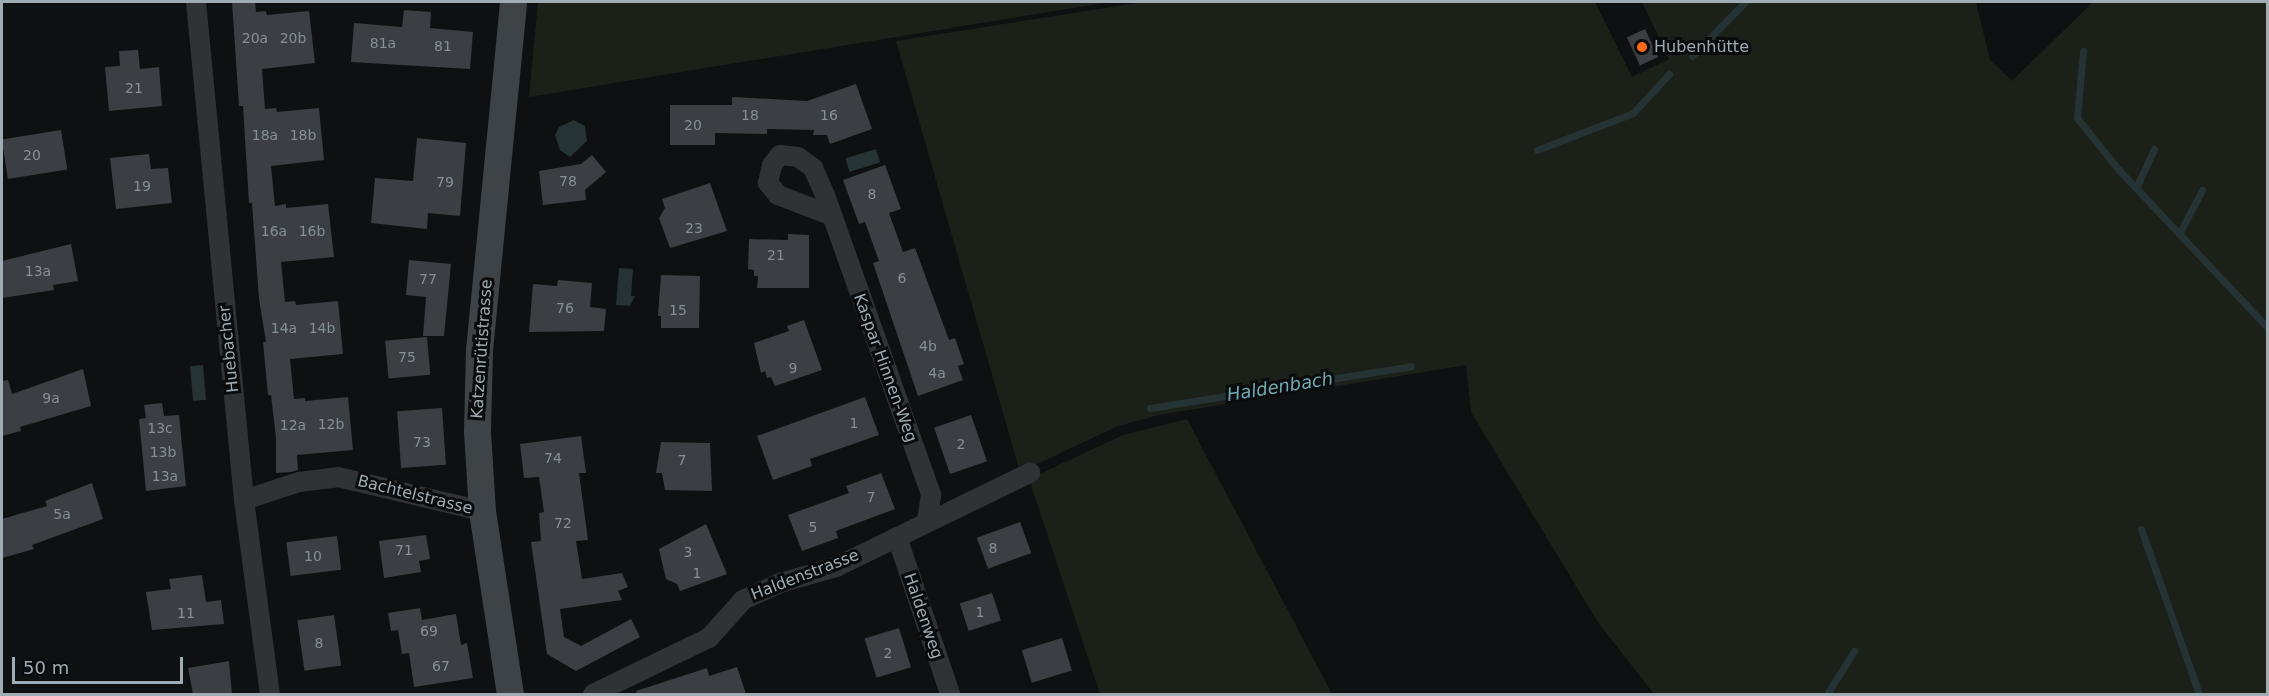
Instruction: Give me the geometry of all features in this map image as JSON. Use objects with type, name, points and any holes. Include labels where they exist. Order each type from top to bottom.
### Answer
[{"type":"street","name":"Huebacher","points":[[196,2],[244,500],[270,694]]},
{"type":"street","name":"Katzenrütistrasse","points":[[510,694],[482,511],[477,431],[479,350],[513,2]]},
{"type":"street","name":"Kaspar Hinnen-Weg","points":[[830,215],[931,495],[927,521]]},
{"type":"street","name":"Haldenstrasse","points":[[593,694],[709,638],[743,600],[780,583],[836,567],[1030,473]]},
{"type":"street","name":"Bachtelstrasse","points":[[244,500],[299,482],[338,477],[482,511]]},
{"type":"street","name":"Haldenweg","points":[[897,537],[950,694]]},
{"type":"shaded area","points":[[538,2],[1110,2],[529,97]]},
{"type":"shaded area","points":[[1143,2],[1595,2],[1632,77],[1669,59],[1642,2],[1976,2],[1990,60],[2012,81],[2093,2],[2267,2],[2267,694],[1654,694],[1597,621],[1471,412],[1466,365],[1159,415],[1118,426],[1020,472],[896,41]]},
{"type":"shaded area","points":[[574,120],[585,126],[587,141],[570,157],[560,150],[555,135],[559,127]]},
{"type":"shaded area","points":[[876,149],[880,162],[849,172],[845,158]]},
{"type":"shaded area","points":[[619,268],[633,269],[631,296],[635,296],[630,306],[616,305]]},
{"type":"shaded area","points":[[203,365],[206,400],[193,401],[190,366]]},
{"type":"shaded area","points":[[1187,419],[1332,694],[1100,694],[1029,479],[1123,435]]},
{"type":"building","points":[[232,2],[255,2],[256,12],[266,11],[267,15],[309,11],[315,63],[262,69],[265,109],[276,108],[277,112],[319,108],[324,160],[271,166],[275,206],[286,204],[286,208],[328,204],[334,257],[281,262],[285,302],[295,301],[296,305],[338,301],[343,354],[290,359],[294,399],[305,398],[305,401],[348,397],[353,450],[297,455],[298,470],[291,472],[276,473],[276,438],[271,395],[268,395],[263,342],[266,342],[259,299],[252,203],[249,203],[243,106],[239,106]]},
{"type":"building","points":[[404,10],[431,12],[430,28],[473,32],[470,69],[351,62],[354,23],[402,27]]},
{"type":"building","name":"Hubenhütte","points":[[1645,29],[1658,57],[1640,66],[1627,37]]},
{"type":"building","points":[[138,50],[140,69],[159,67],[162,106],[109,111],[105,67],[120,66],[119,51]]},
{"type":"building","points":[[856,84],[872,129],[830,144],[827,135],[813,135],[814,130],[767,129],[767,134],[715,133],[715,145],[670,145],[670,105],[732,105],[732,97],[807,101]]},
{"type":"building","points":[[61,130],[67,170],[8,179],[2,139]]},
{"type":"building","points":[[417,138],[466,143],[460,216],[428,213],[427,229],[371,223],[375,178],[413,181]]},
{"type":"building","points":[[149,154],[151,169],[168,168],[172,203],[116,209],[110,158]]},
{"type":"building","points":[[592,155],[606,172],[585,190],[586,200],[543,205],[539,171],[581,164]]},
{"type":"building","points":[[885,165],[901,209],[889,213],[903,252],[915,248],[949,340],[955,338],[964,364],[958,366],[963,380],[918,396],[873,263],[879,261],[865,222],[859,224],[843,180]]},
{"type":"building","points":[[710,183],[727,231],[670,248],[659,218],[665,208],[662,199]]},
{"type":"building","points":[[788,234],[809,235],[809,288],[757,288],[758,276],[754,276],[754,270],[748,269],[749,239],[788,240]]},
{"type":"building","points":[[71,244],[78,281],[53,285],[54,290],[2,298],[2,261]]},
{"type":"building","points":[[409,260],[451,264],[444,336],[423,336],[426,297],[406,295]]},
{"type":"building","points":[[661,275],[700,276],[699,328],[661,328],[661,316],[658,316]]},
{"type":"building","points":[[558,280],[592,283],[590,307],[606,309],[604,331],[529,332],[533,284],[557,286]]},
{"type":"building","points":[[804,320],[822,370],[775,386],[771,377],[767,378],[765,371],[761,373],[754,343],[789,331],[787,326]]},
{"type":"building","points":[[427,337],[430,375],[388,379],[385,341]]},
{"type":"building","points":[[83,369],[91,406],[20,427],[21,431],[2,436],[2,381],[8,380],[12,394]]},
{"type":"building","points":[[865,397],[879,435],[810,459],[812,466],[773,480],[757,436]]},
{"type":"building","points":[[162,403],[164,416],[179,415],[186,486],[146,491],[139,419],[146,418],[144,405]]},
{"type":"building","points":[[442,408],[446,465],[401,468],[397,411]]},
{"type":"building","points":[[971,415],[987,461],[950,474],[934,428]]},
{"type":"building","points":[[581,436],[586,473],[579,473],[588,540],[576,541],[582,579],[622,573],[628,587],[618,591],[622,600],[560,609],[564,637],[581,646],[631,619],[640,637],[576,671],[547,654],[531,542],[541,541],[539,513],[544,512],[539,477],[524,478],[520,444]]},
{"type":"building","points":[[661,442],[710,443],[712,491],[665,490],[662,473],[656,473]]},
{"type":"building","points":[[881,473],[895,509],[836,531],[838,538],[802,551],[788,515],[849,493],[846,486]]},
{"type":"building","points":[[92,483],[103,519],[32,545],[34,549],[2,558],[2,519],[47,506],[45,501]]},
{"type":"building","points":[[1020,522],[1031,553],[988,569],[977,538]]},
{"type":"building","points":[[706,524],[727,574],[680,591],[677,584],[666,579],[659,549]]},
{"type":"building","points":[[426,535],[430,559],[419,561],[421,572],[384,578],[379,541]]},
{"type":"building","points":[[337,536],[341,570],[291,576],[286,542]]},
{"type":"building","points":[[202,575],[206,602],[221,600],[224,624],[152,630],[146,592],[171,589],[169,579]]},
{"type":"building","points":[[992,593],[1001,621],[969,631],[960,604]]},
{"type":"building","points":[[420,608],[422,620],[456,614],[461,645],[467,643],[473,678],[414,687],[409,653],[402,654],[398,630],[391,631],[388,613]]},
{"type":"building","points":[[334,615],[341,666],[304,671],[297,620]]},
{"type":"building","points":[[899,628],[911,667],[877,678],[865,639]]},
{"type":"building","points":[[1062,638],[1072,671],[1032,683],[1022,650]]},
{"type":"building","points":[[229,661],[232,694],[193,694],[188,668]]},
{"type":"building","points":[[737,667],[746,694],[637,694],[636,691],[707,668],[709,676]]},
{"type":"waterway","points":[[1692,56],[1745,2]]},
{"type":"waterway","points":[[2083,51],[2077,118],[2119,170],[2268,328]]},
{"type":"waterway","points":[[1537,150],[1633,113],[1669,74]]},
{"type":"waterway","points":[[2136,188],[2154,149]]},
{"type":"waterway","points":[[2179,234],[2202,190]]},
{"type":"waterway","name":"Haldenbach","points":[[1150,408],[1411,366]]},
{"type":"waterway","points":[[2141,529],[2199,694]]},
{"type":"waterway","points":[[1827,694],[1854,651]]},
{"type":"place","name":"Hubenhütte","points":[[1642,47]]}]
